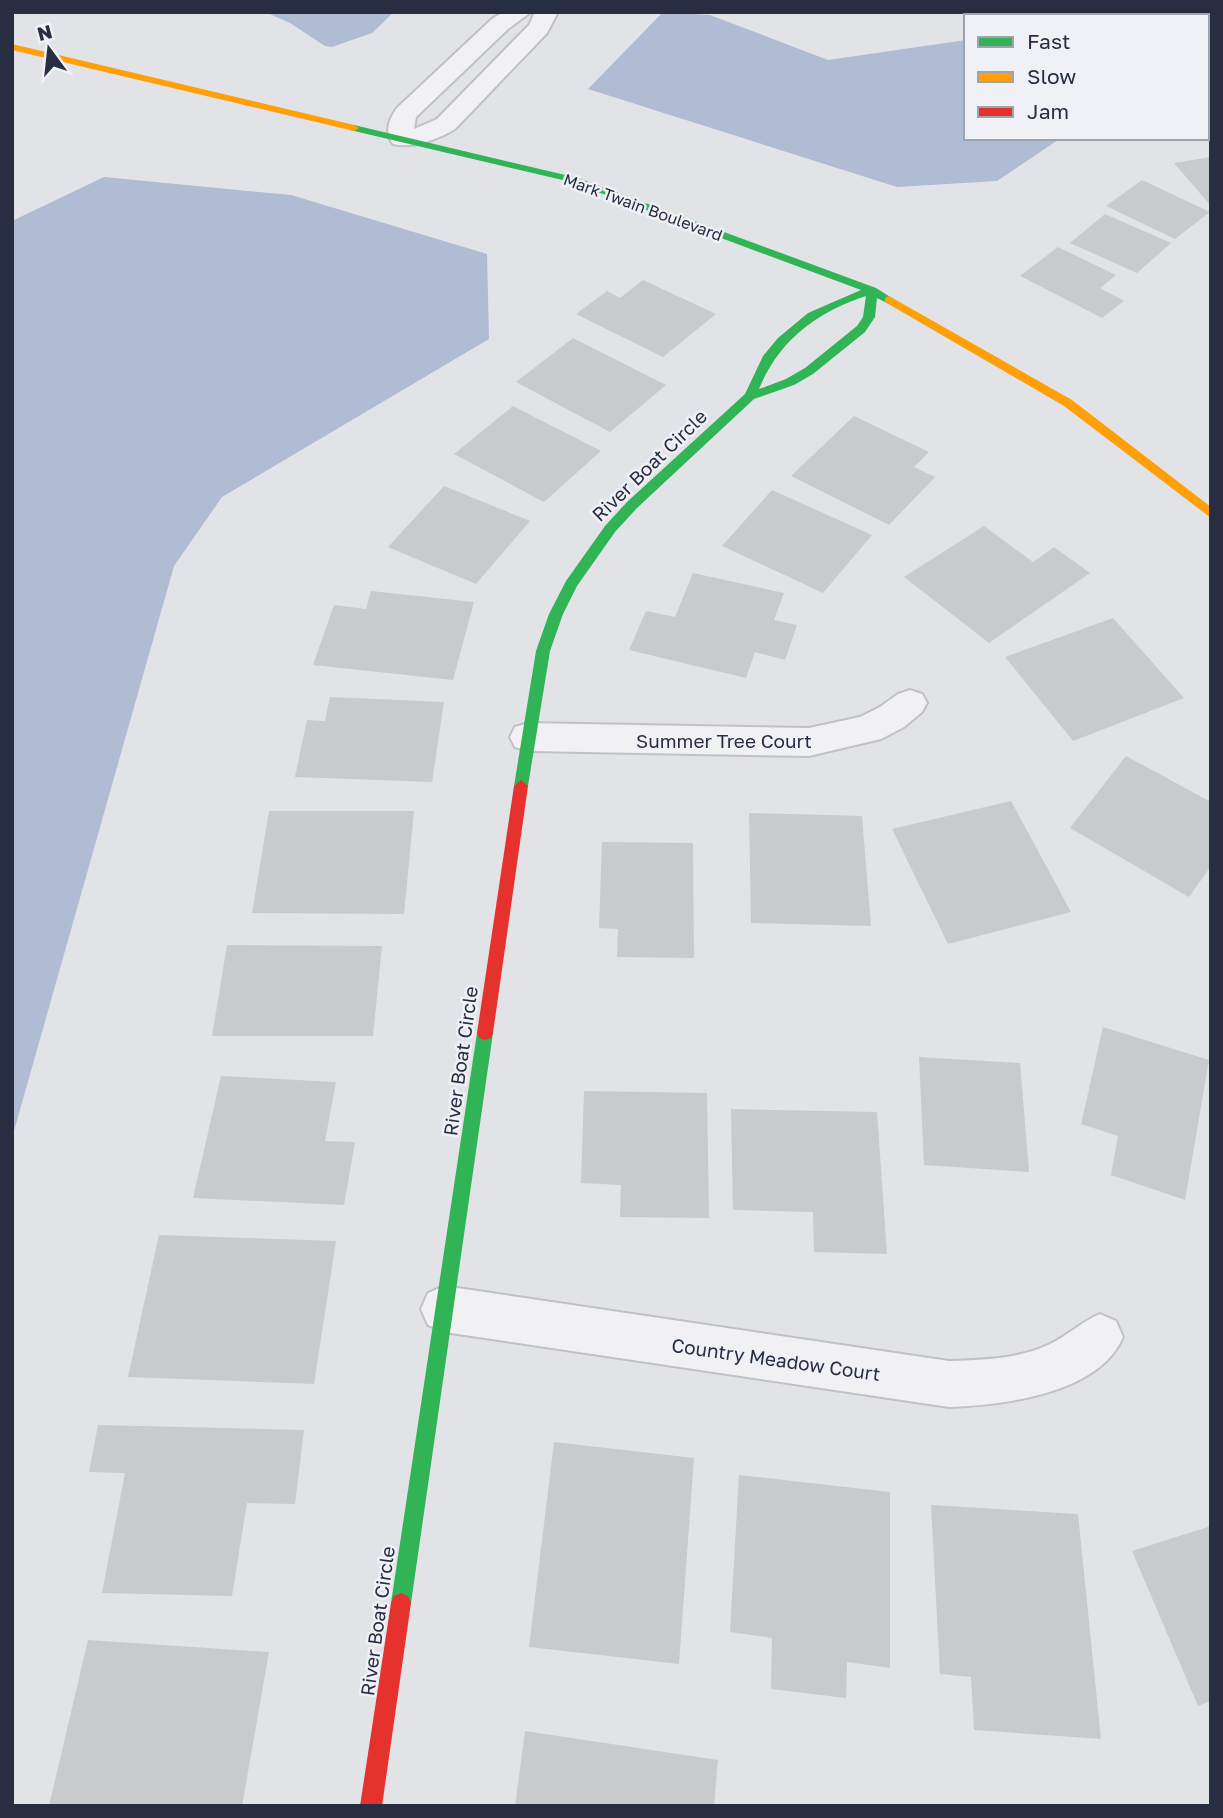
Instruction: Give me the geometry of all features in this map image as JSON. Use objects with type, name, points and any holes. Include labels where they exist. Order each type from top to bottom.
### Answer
[{"type":"street","points":[[520,12],[500,24],[406,113],[401,122],[402,139],[434,131],[446,124],[539,28],[547,12]]},
{"type":"street","name":"Mark Twain Boulevard","points":[[12,47],[574,180],[872,290],[1068,403],[1211,514]]},
{"type":"street","name":"River Boat Circle","points":[[371,1806],[528,737],[543,651],[556,614],[590,555],[632,505],[750,397],[790,382],[861,330],[869,317],[872,290],[847,296],[808,315],[758,368],[750,397]]},
{"type":"street","name":"Summer Tree Court","points":[[528,737],[809,742],[839,738],[868,729],[892,718],[910,703]]},
{"type":"street","name":"Country Meadow Court","points":[[444,1310],[949,1384],[987,1383],[1029,1375],[1068,1359],[1100,1337]]},
{"type":"water","points":[[265,12],[394,12],[372,33],[332,47],[325,46],[290,23]]},
{"type":"water","points":[[663,12],[710,15],[828,60],[964,40],[964,140],[1058,140],[997,181],[897,187],[588,89]]},
{"type":"water","points":[[1211,12],[1211,102],[1209,14],[1138,14]]},
{"type":"water","points":[[104,177],[291,195],[487,254],[489,339],[222,497],[174,566],[12,1138],[12,221]]},
{"type":"building","points":[[1211,157],[1211,206],[1174,163]]},
{"type":"building","points":[[1142,180],[1210,212],[1175,239],[1106,206]]},
{"type":"building","points":[[1105,214],[1171,243],[1137,273],[1070,243]]},
{"type":"building","points":[[1058,247],[1116,275],[1100,288],[1124,301],[1102,318],[1020,276]]},
{"type":"building","points":[[643,280],[716,314],[663,357],[576,314],[607,291],[620,298]]},
{"type":"building","points":[[573,338],[666,385],[610,432],[516,382]]},
{"type":"building","points":[[513,406],[601,451],[544,502],[454,454]]},
{"type":"building","points":[[854,416],[929,452],[914,467],[935,477],[889,525],[791,476]]},
{"type":"building","points":[[444,486],[530,521],[476,584],[388,547]]},
{"type":"building","points":[[772,490],[872,535],[823,593],[722,546]]},
{"type":"building","points":[[984,526],[1033,562],[1054,547],[1090,573],[989,643],[904,577]]},
{"type":"building","points":[[693,573],[784,593],[774,620],[797,625],[785,660],[755,652],[746,678],[629,650],[646,611],[675,617]]},
{"type":"building","points":[[371,591],[474,602],[453,680],[313,665],[334,605],[366,609]]},
{"type":"building","points":[[1113,618],[1184,698],[1073,741],[1005,657]]},
{"type":"building","points":[[330,697],[444,702],[432,782],[295,777],[307,720],[325,721]]},
{"type":"building","points":[[1126,756],[1211,802],[1211,866],[1189,897],[1070,828]]},
{"type":"building","points":[[1011,801],[1071,912],[948,944],[892,829]]},
{"type":"building","points":[[269,811],[414,811],[404,914],[252,913]]},
{"type":"building","points":[[749,813],[862,816],[871,926],[751,923]]},
{"type":"building","points":[[602,842],[693,843],[694,958],[617,957],[618,929],[599,928]]},
{"type":"building","points":[[227,945],[382,946],[373,1036],[212,1036]]},
{"type":"building","points":[[1103,1027],[1209,1060],[1185,1200],[1111,1175],[1118,1136],[1081,1124]]},
{"type":"building","points":[[919,1057],[1020,1063],[1029,1172],[924,1165]]},
{"type":"building","points":[[221,1076],[336,1082],[325,1141],[355,1142],[344,1205],[193,1198]]},
{"type":"building","points":[[584,1091],[707,1093],[709,1218],[620,1217],[621,1185],[581,1183]]},
{"type":"building","points":[[731,1109],[877,1112],[887,1254],[814,1252],[813,1212],[733,1210]]},
{"type":"building","points":[[159,1235],[336,1241],[314,1384],[128,1377]]},
{"type":"building","points":[[98,1425],[304,1430],[295,1504],[247,1503],[232,1596],[102,1593],[125,1473],[89,1472]]},
{"type":"building","points":[[554,1442],[694,1458],[679,1664],[529,1647]]},
{"type":"building","points":[[739,1475],[890,1492],[890,1668],[847,1662],[846,1698],[771,1689],[772,1638],[730,1632]]},
{"type":"building","points":[[931,1505],[1078,1514],[1101,1739],[974,1730],[971,1677],[940,1674]]},
{"type":"building","points":[[1211,1526],[1211,1701],[1198,1706],[1132,1551]]},
{"type":"building","points":[[88,1640],[269,1652],[242,1806],[49,1806]]},
{"type":"building","points":[[525,1731],[718,1760],[714,1806],[515,1806]]},
{"type":"traffic: fast","points":[[354,128],[574,180],[872,290],[889,300]]},
{"type":"traffic: fast","points":[[521,786],[543,651],[556,614],[571,584],[610,529],[632,505],[750,396],[790,382],[809,371],[861,329],[869,317],[872,290],[830,306],[796,327],[769,356],[750,396]]},
{"type":"traffic: fast","points":[[401,1603],[485,1033]]},
{"type":"traffic: slow","points":[[12,47],[354,128]]},
{"type":"traffic: slow","points":[[889,300],[1068,403],[1211,514]]},
{"type":"traffic: jam","points":[[485,1033],[521,786]]},
{"type":"traffic: jam","points":[[371,1806],[401,1603]]}]
